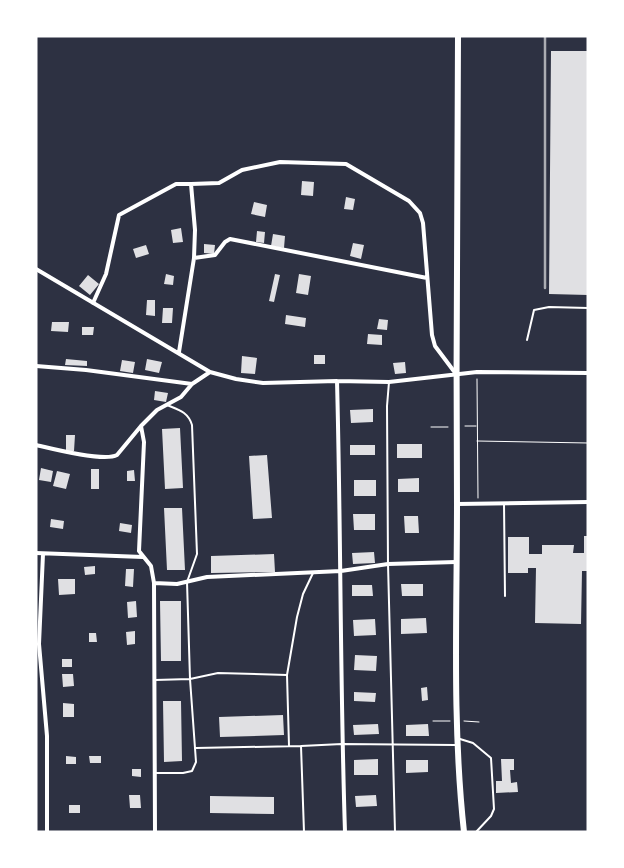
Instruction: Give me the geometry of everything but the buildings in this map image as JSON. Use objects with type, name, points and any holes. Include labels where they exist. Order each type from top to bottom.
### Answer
[{"type":"highway","points":[[458,36],[456,562],[458,781],[464,832]]},
{"type":"street","points":[[93,303],[106,274],[119,215],[176,184],[219,183],[242,170],[280,162],[346,164],[409,202],[420,213],[423,223],[432,335],[435,346],[456,374]]},
{"type":"street","points":[[179,352],[194,258],[195,230],[192,184]]},
{"type":"street","points":[[194,258],[215,255],[225,242],[230,239],[427,278]]},
{"type":"street","points":[[36,269],[210,372],[236,379],[263,383],[390,382],[476,372],[588,373]]},
{"type":"street","points":[[36,366],[86,370],[192,384]]},
{"type":"street","points":[[36,445],[82,455],[112,458],[117,455],[140,426],[157,410],[181,397],[192,384],[210,372]]},
{"type":"street","points":[[338,381],[342,744],[345,832]]},
{"type":"street","points":[[140,426],[144,442],[140,551],[151,566],[154,583],[155,832]]},
{"type":"street","points":[[457,504],[588,502]]},
{"type":"street","points":[[36,554],[144,557]]},
{"type":"street","points":[[43,554],[38,644],[47,736],[47,832]]},
{"type":"street","points":[[154,583],[178,584],[208,577],[314,572],[388,564],[456,562]]},
{"type":"lane","points":[[527,340],[534,310],[549,307],[588,308]]},
{"type":"lane","points":[[390,382],[387,406],[388,564],[395,832]]},
{"type":"lane","points":[[156,773],[192,771],[196,762],[190,679],[187,582],[197,554],[192,425],[184,412],[167,405]]},
{"type":"lane","points":[[504,503],[505,596]]},
{"type":"lane","points":[[289,746],[288,675],[299,609],[303,594],[314,572]]},
{"type":"lane","points":[[154,680],[190,679],[218,673],[288,675]]},
{"type":"lane","points":[[196,748],[458,741],[473,743],[492,758],[494,809],[491,816],[476,832]]},
{"type":"lane","points":[[301,746],[304,832]]},
{"type":"path","points":[[476,372],[478,503]]},
{"type":"path","points":[[476,441],[588,443]]},
{"type":"railway","points":[[545,36],[545,288]]}]
